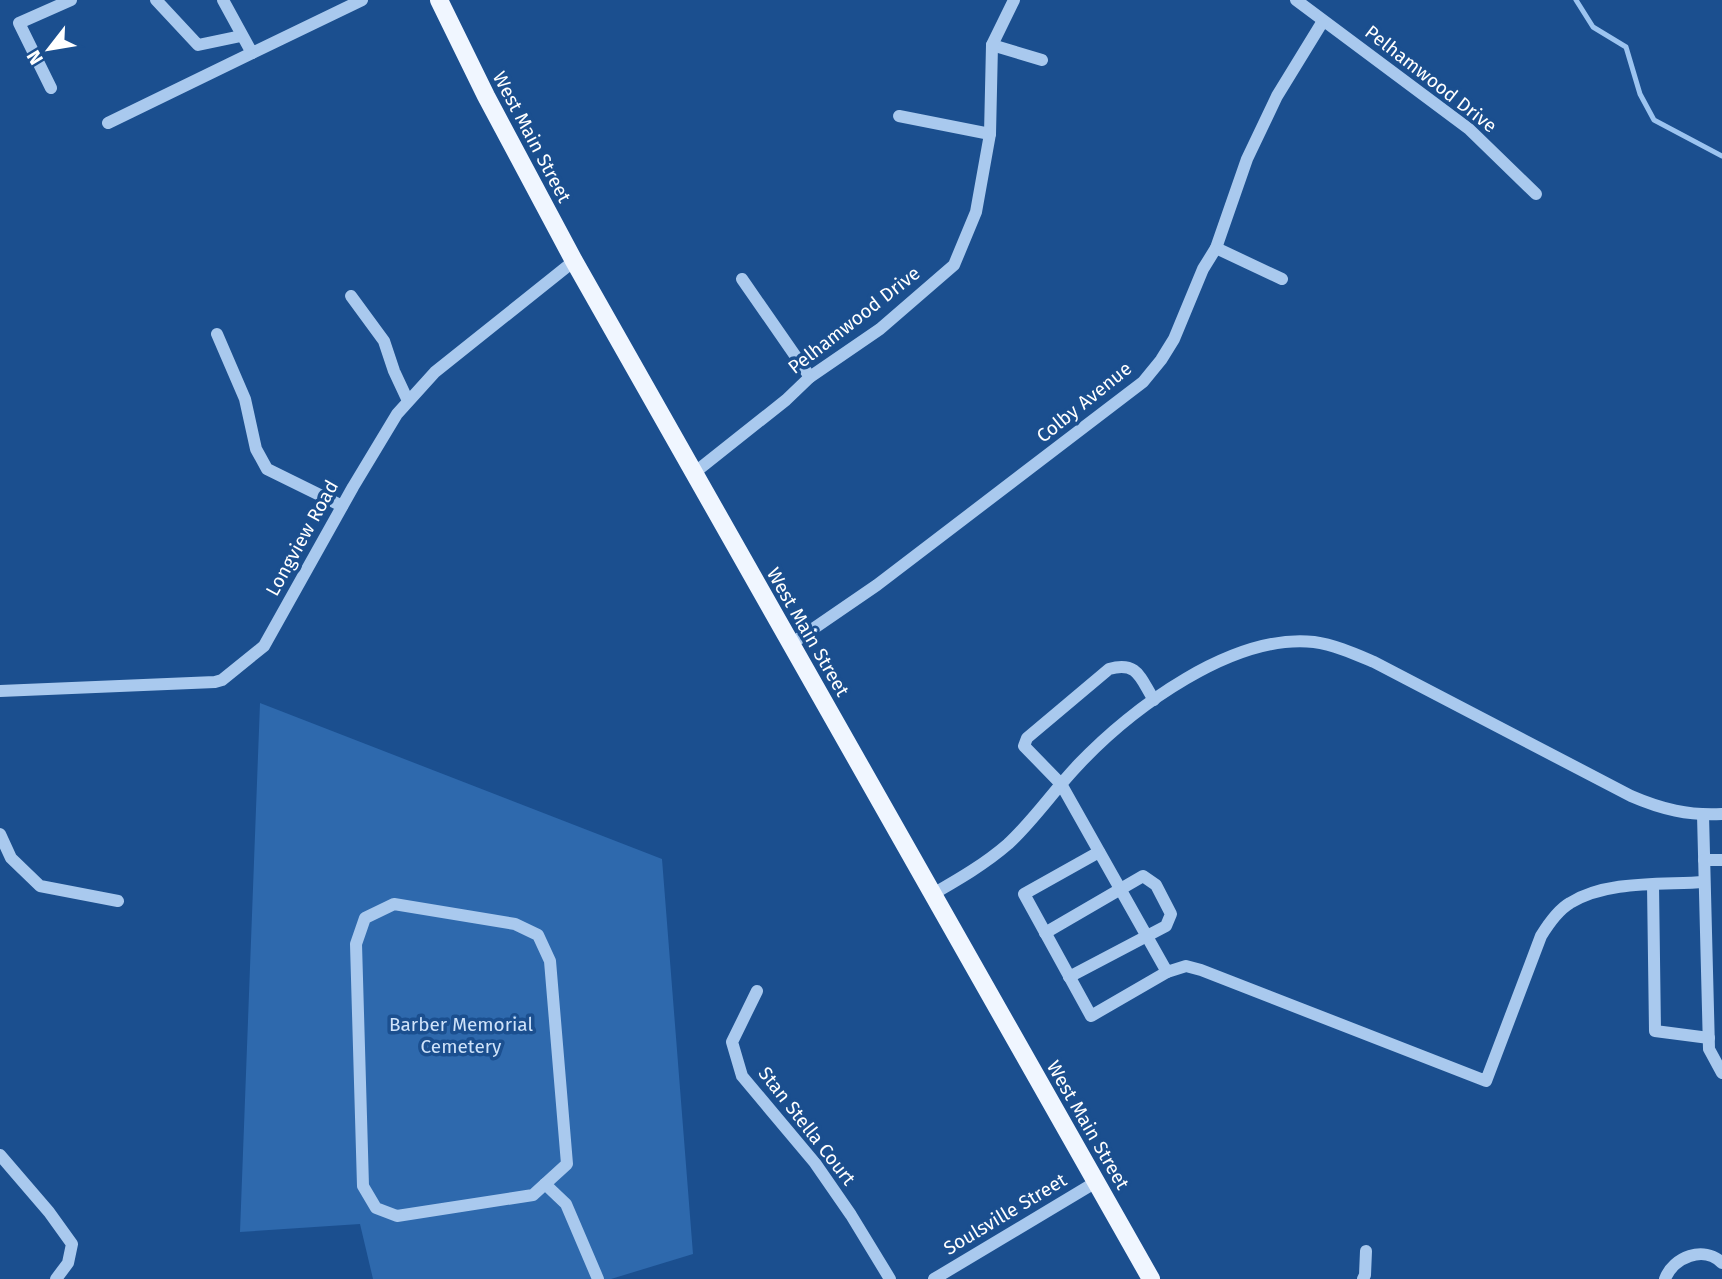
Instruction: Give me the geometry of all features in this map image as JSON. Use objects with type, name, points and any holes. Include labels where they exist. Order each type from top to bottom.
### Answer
[{"type":"main road","name":"West Main Street","points":[[439,0],[486,96],[574,261],[1151,1279]]},
{"type":"street","points":[[51,88],[19,23],[71,0]]},
{"type":"street","points":[[156,0],[198,46],[241,36]]},
{"type":"street","points":[[223,0],[252,53]]},
{"type":"street","points":[[108,123],[362,0]]},
{"type":"street","name":"Pelhamwood Drive","points":[[694,473],[786,400],[810,377],[880,329],[954,265],[976,212],[990,134],[992,45],[1014,0]]},
{"type":"street","name":"Pelhamwood Drive","points":[[1296,0],[1469,129],[1536,194]]},
{"type":"street","name":"Colby Avenue","points":[[791,644],[877,585],[1143,382],[1174,339],[1203,269],[1216,248],[1243,170],[1271,108],[1323,21]]},
{"type":"street","points":[[992,45],[1042,60]]},
{"type":"street","points":[[899,116],[990,134]]},
{"type":"street","points":[[1216,248],[1282,279]]},
{"type":"street","name":"Longview Road","points":[[0,691],[222,680],[264,646],[397,414],[435,372],[574,261]]},
{"type":"street","points":[[742,279],[810,377]]},
{"type":"street","points":[[351,296],[384,341],[408,401]]},
{"type":"street","points":[[217,334],[245,399],[256,449],[267,469],[342,506]]},
{"type":"street","points":[[933,894],[996,855],[1027,825],[1080,763],[1113,732],[1154,700],[1241,651],[1294,641],[1338,647],[1374,662],[1631,796],[1677,812],[1722,814]]},
{"type":"street","points":[[1154,700],[1134,669],[1124,665],[1109,669],[1027,738],[1024,746],[1061,784],[1167,972]]},
{"type":"street","points":[[1703,815],[1709,1049],[1722,1073]]},
{"type":"street","points":[[0,834],[11,858],[40,886],[118,901]]},
{"type":"street","points":[[1099,852],[1024,894],[1091,1016],[1167,972],[1186,966],[1486,1082],[1541,936],[1557,914],[1585,895],[1625,887],[1704,882]]},
{"type":"street","points":[[1704,860],[1722,860]]},
{"type":"street","points":[[1045,933],[1143,876],[1156,885],[1171,914],[1166,926],[1069,977]]},
{"type":"street","points":[[1653,885],[1655,1031],[1709,1038]]},
{"type":"street","points":[[394,904],[515,924],[538,935],[550,961],[567,1164],[545,1184],[533,1195],[397,1216],[376,1208],[363,1186],[362,1172],[356,944],[365,918],[394,904]]},
{"type":"street","name":"Stan Stella Court","points":[[757,991],[732,1042],[742,1076],[815,1163],[890,1279]]},
{"type":"street","points":[[0,1155],[49,1212],[72,1244],[68,1263],[56,1279]]},
{"type":"street","name":"Soulsville Street","points":[[934,1279],[1096,1182]]},
{"type":"street","points":[[545,1184],[566,1205],[598,1279]]},
{"type":"street","points":[[1363,1279],[1366,1251]]},
{"type":"street","points":[[1665,1279],[1667,1271],[1684,1257],[1700,1254],[1722,1263]]},
{"type":"green space","name":"Barber Memorial Cemetery","points":[[260,703],[662,859],[693,1254],[611,1279],[373,1279],[360,1224],[240,1232]]},
{"type":"waterway","points":[[1576,0],[1593,27],[1626,47],[1640,94],[1654,120],[1722,156]]}]
